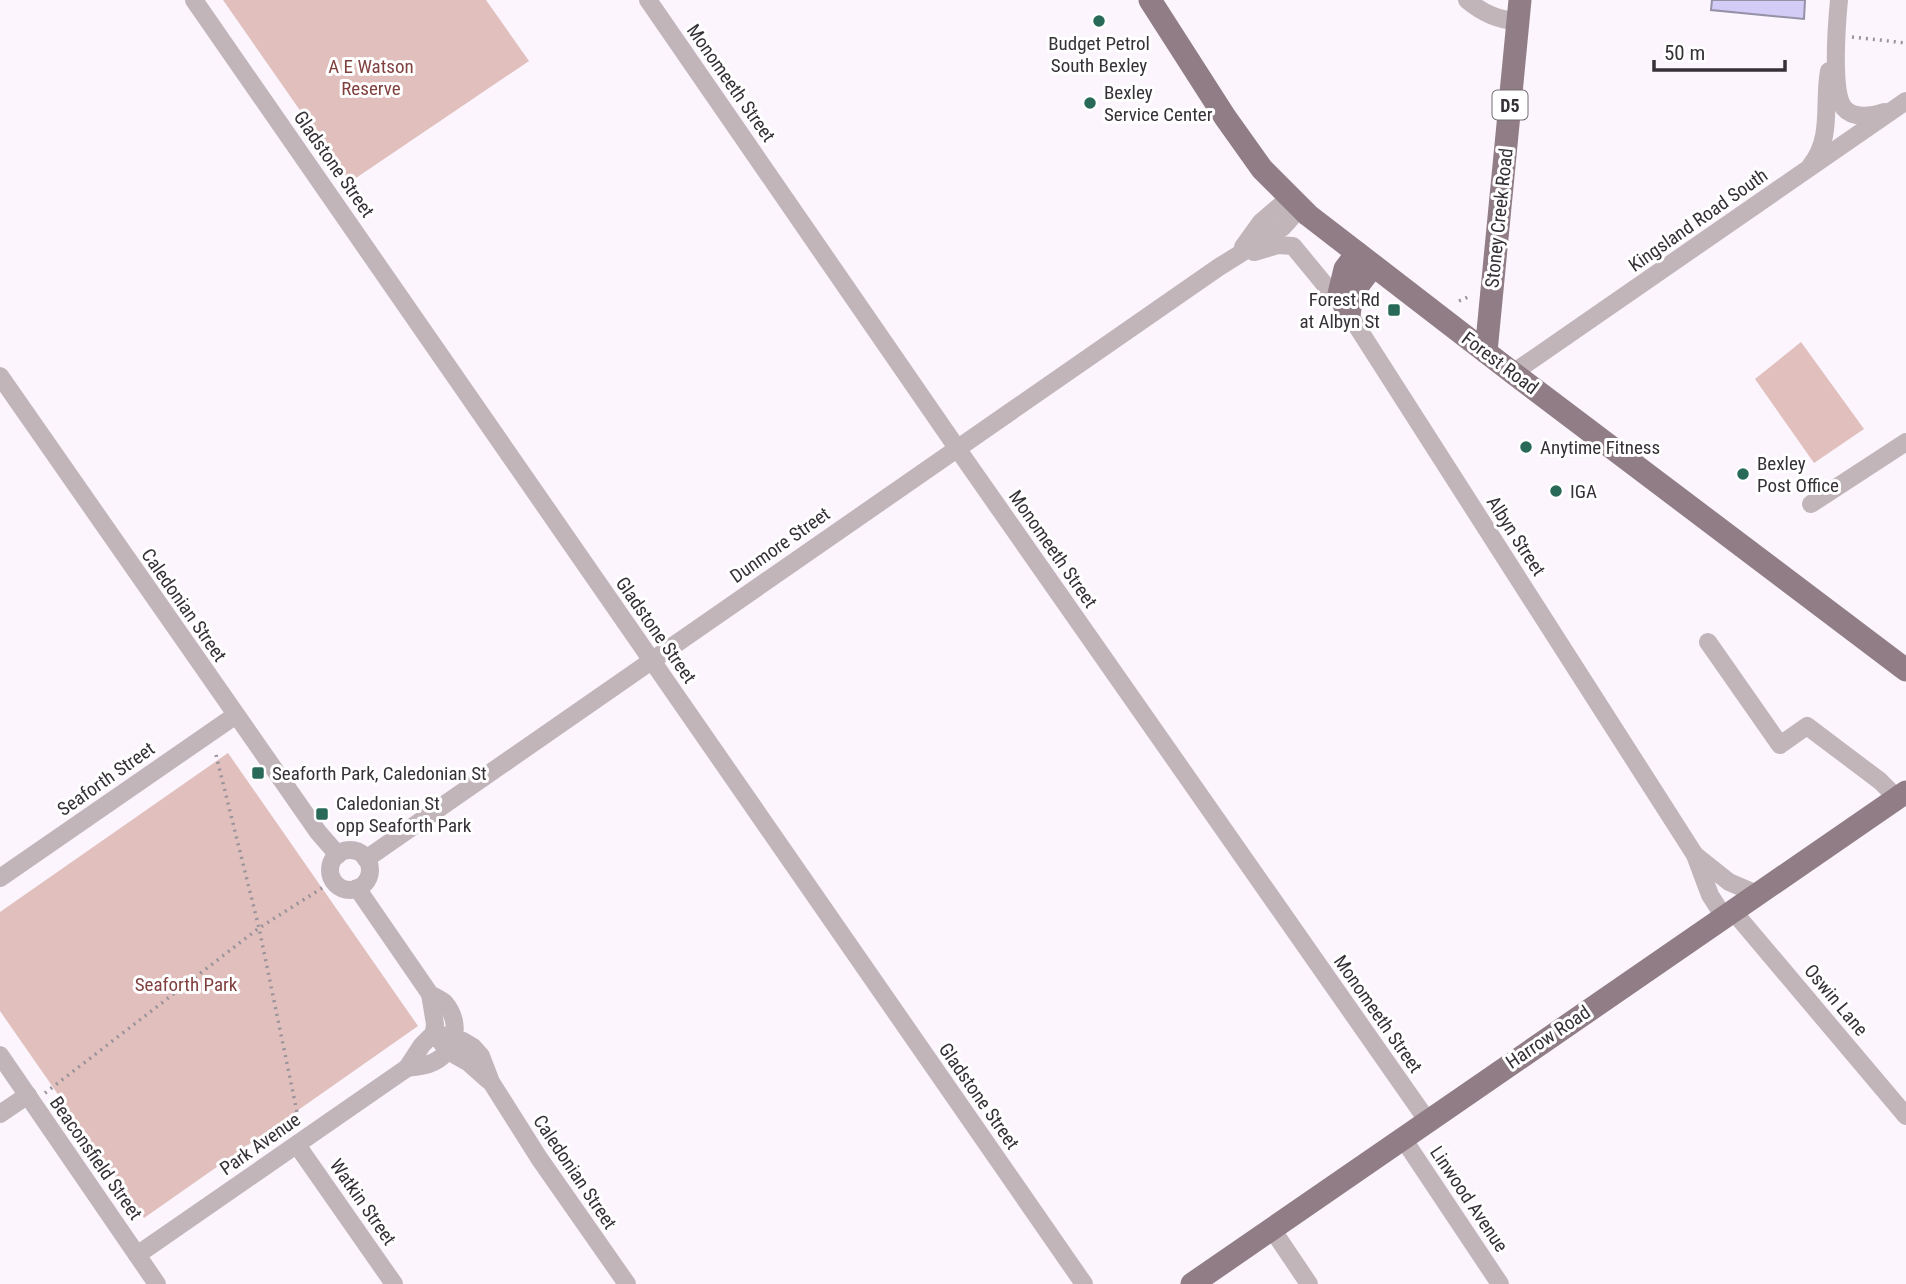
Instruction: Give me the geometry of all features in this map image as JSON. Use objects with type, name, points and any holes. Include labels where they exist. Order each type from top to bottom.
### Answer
[{"type":"main road","name":"Forest Road","points":[[1150,0],[1225,117],[1262,169],[1295,203],[1365,260],[1906,670]]},
{"type":"main road","name":"Stoney Creek Road","points":[[1486,352],[1519,11]]},
{"type":"main road","points":[[1349,314],[1353,292],[1365,260]]},
{"type":"main road","name":"Harrow Road","points":[[1192,1284],[1901,795]]},
{"type":"street","name":"Gladstone Street","points":[[194,0],[1084,1284]]},
{"type":"street","name":"Monomeeth Street","points":[[648,0],[957,448],[1427,1120]]},
{"type":"street","points":[[1467,0],[1482,12],[1500,20],[1519,11]]},
{"type":"street","points":[[1798,176],[1818,156],[1822,146],[1826,128],[1827,83],[1839,0]]},
{"type":"street","points":[[1836,35],[1837,81],[1843,107],[1853,114],[1872,116],[1906,101]]},
{"type":"street","name":"Kingsland Road South","points":[[1513,373],[1906,101]]},
{"type":"street","name":"Dunmore Street","points":[[366,859],[1219,267],[1245,246],[1259,225],[1295,203]]},
{"type":"street","name":"Dunmore Street","points":[[1219,267],[1273,246],[1293,246]]},
{"type":"street","name":"Albyn Street","points":[[1293,246],[1349,314],[1695,855],[1710,895],[1729,914]]},
{"type":"street","name":"Caledonian Street","points":[[0,376],[318,832],[338,855]]},
{"type":"street","points":[[1811,504],[1906,442]]},
{"type":"street","points":[[1708,642],[1780,745],[1808,726],[1901,795]]},
{"type":"street","name":"Seaforth Street","points":[[0,878],[236,715]]},
{"type":"street","points":[[355,851],[366,859],[369,876],[358,888],[341,888],[333,881],[330,870],[338,855],[355,851]]},
{"type":"street","name":"Albyn Street","points":[[1695,855],[1729,882],[1757,894]]},
{"type":"street","points":[[358,888],[430,994],[434,1033]]},
{"type":"street","name":"Oswin Lane","points":[[1729,914],[1906,1116]]},
{"type":"street","points":[[430,994],[445,1003],[454,1021],[452,1045]]},
{"type":"street","name":"Caledonian Street","points":[[434,1033],[452,1045],[473,1047],[481,1056],[491,1082],[539,1158],[627,1284]]},
{"type":"street","name":"Park Avenue","points":[[137,1255],[407,1068],[422,1045],[434,1033]]},
{"type":"street","name":"Park Avenue","points":[[407,1068],[430,1064],[452,1045]]},
{"type":"street","name":"Beaconsfield Street","points":[[0,1055],[157,1284]]},
{"type":"street","points":[[0,1114],[30,1100]]},
{"type":"street","name":"Linwood Avenue","points":[[1402,1138],[1500,1284]]},
{"type":"street","name":"Watkin Street","points":[[297,1145],[394,1284]]},
{"type":"street","points":[[1272,1229],[1309,1284]]},
{"type":"path","points":[[1836,35],[1906,43]]},
{"type":"path","points":[[1459,302],[1468,297]]},
{"type":"path","points":[[216,755],[259,928],[298,1117],[314,1133]]},
{"type":"path","points":[[30,1100],[66,1076],[259,928],[333,881]]},
{"type":"green space","name":"A E Watson Reserve","points":[[223,0],[486,0],[529,61],[350,182]]},
{"type":"green space","points":[[1801,342],[1864,429],[1814,463],[1755,379]]},
{"type":"green space","name":"Seaforth Park","points":[[228,753],[418,1026],[144,1218],[0,1011],[0,912]]},
{"type":"building","points":[[1712,0],[1805,0],[1804,19],[1711,10]]},
{"type":"place","name":"Budget Petrol South Bexley","points":[[1099,21]]},
{"type":"place","name":"Bexley Service Center","points":[[1090,103]]},
{"type":"place","name":"Forest Rd at Albyn St","points":[[1394,310]]},
{"type":"place","name":"Anytime Fitness","points":[[1526,447]]},
{"type":"place","name":"Bexley Post Office","points":[[1743,474]]},
{"type":"place","name":"IGA","points":[[1556,491]]},
{"type":"place","name":"Seaforth Park, Caledonian St","points":[[258,773]]},
{"type":"place","name":"Caledonian St opp Seaforth Park","points":[[322,814]]}]
